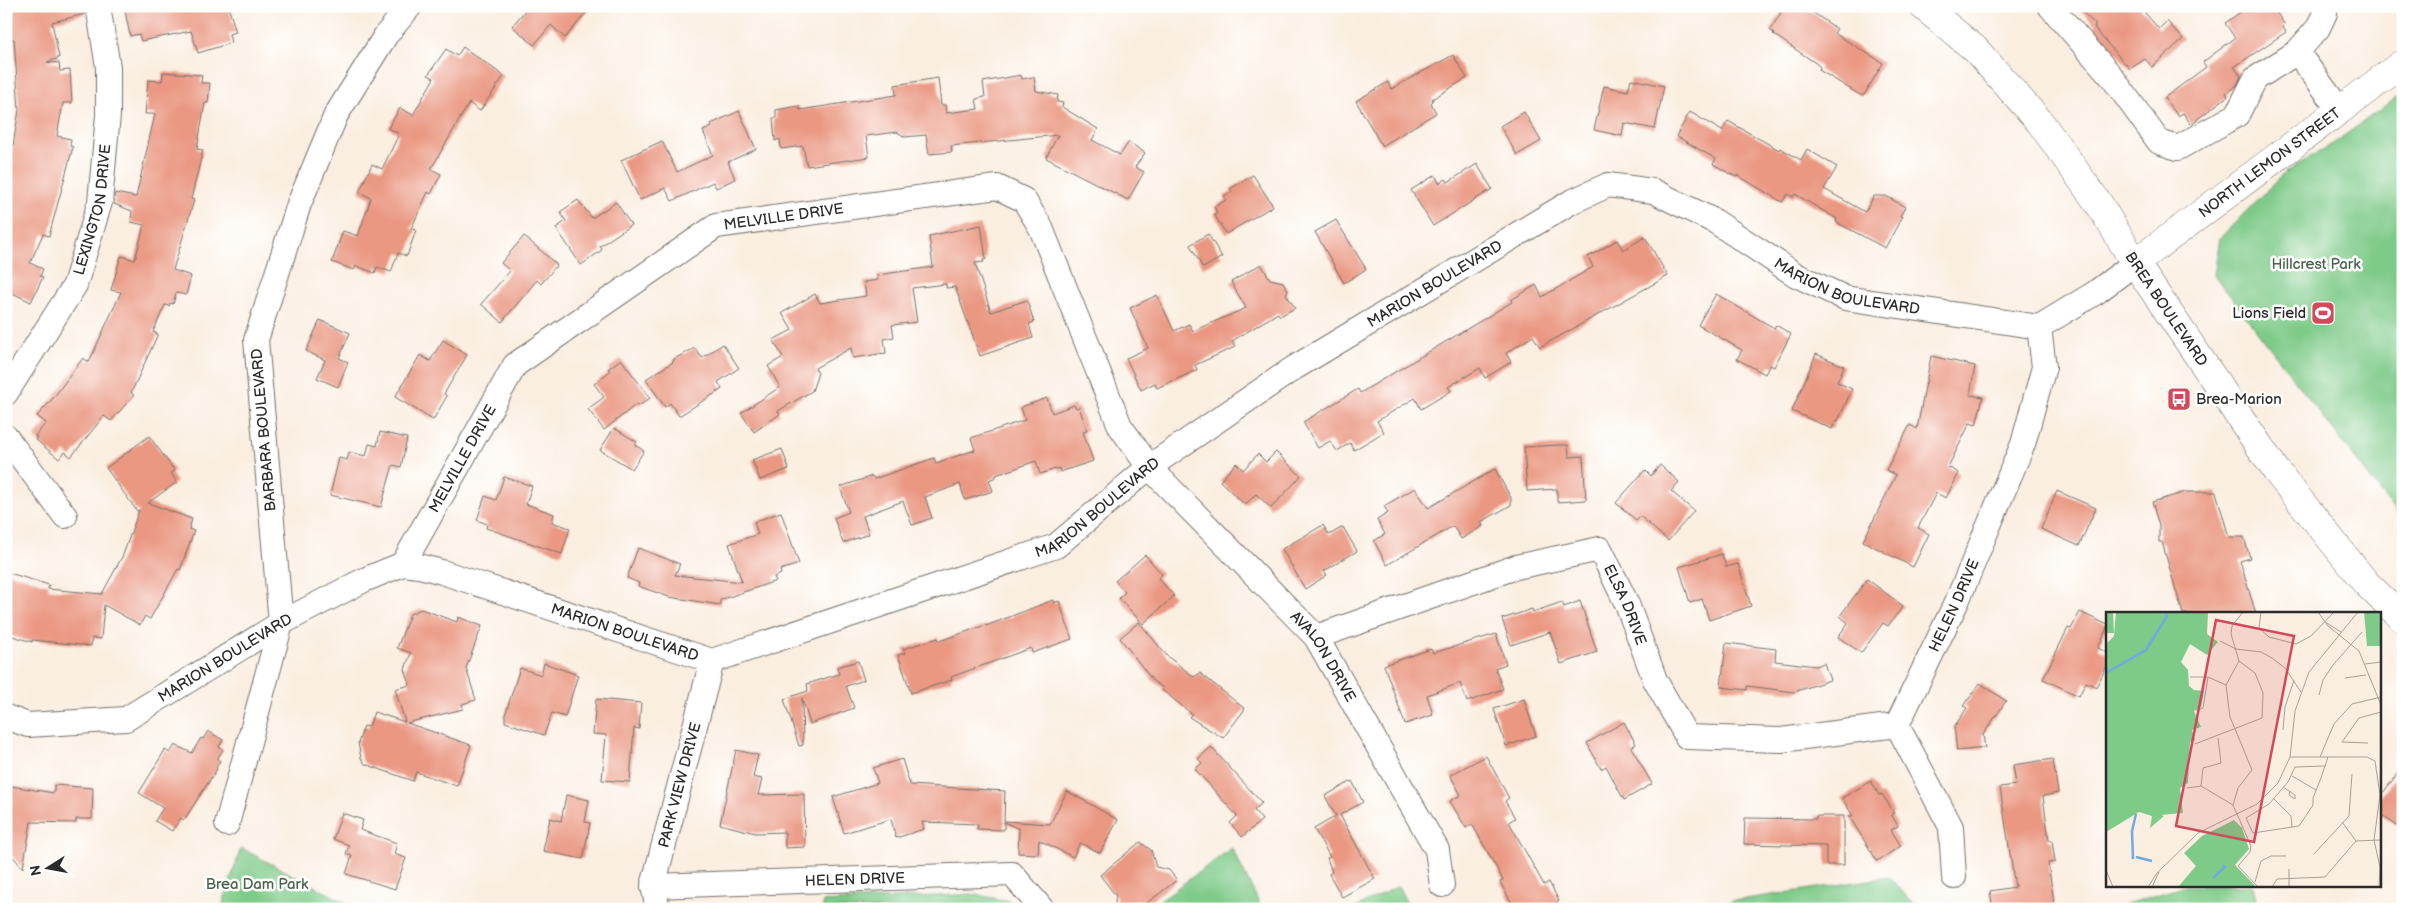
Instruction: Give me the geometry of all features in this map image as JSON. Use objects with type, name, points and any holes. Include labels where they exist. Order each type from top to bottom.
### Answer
[{"type":"main road","name":"BREA BOULEVARD","points":[[1923,6],[1975,50],[2040,122],[2099,204],[2135,263],[2277,472],[2366,582],[2403,619]]},
{"type":"main road","name":"NORTH LEMON STREET","points":[[2135,263],[2403,63]]},
{"type":"street","name":"LEXINGTON DRIVE","points":[[6,393],[75,285],[100,202],[108,115],[108,68],[98,6]]},
{"type":"street","name":"BARBARA BOULEVARD","points":[[227,824],[281,623],[256,340],[299,204],[336,115],[386,35],[410,6]]},
{"type":"street","points":[[2050,6],[2112,77],[2159,142],[2178,148],[2237,115],[2255,79],[2297,52],[2318,28],[2325,13],[2324,6]]},
{"type":"street","points":[[2297,52],[2339,109]]},
{"type":"street","name":"MARION BOULEVARD","points":[[6,717],[28,725],[126,719],[281,623],[364,580],[402,564],[442,572],[712,661],[1056,546],[1149,467],[1294,368],[1571,202],[1608,185],[1653,191],[1716,222],[1796,275],[1845,298],[2039,327]]},
{"type":"street","name":"MELVILLE DRIVE","points":[[402,564],[514,365],[716,226],[997,187],[1024,200],[1041,228],[1120,426],[1149,467]]},
{"type":"street","points":[[2039,327],[2095,293],[2135,263]]},
{"type":"street","name":"HELEN DRIVE","points":[[1897,724],[1958,599],[2024,444],[2044,367],[2039,327]]},
{"type":"street","points":[[6,437],[65,516]]},
{"type":"street","name":"AVALON DRIVE","points":[[1149,467],[1316,637],[1437,850],[1442,885]]},
{"type":"street","name":"ELSA DRIVE","points":[[1316,637],[1516,567],[1600,549],[1627,604],[1655,680],[1686,738],[1781,740],[1897,724]]},
{"type":"street","name":"PARK VIEW DRIVE","points":[[658,909],[653,886],[712,661]]},
{"type":"street","points":[[1897,724],[1951,827],[1954,877]]},
{"type":"street","name":"HELEN DRIVE","points":[[653,886],[1012,874],[1042,909]]},
{"type":"green space","name":"Hillcrest Park","points":[[2403,93],[2403,521],[2214,275],[2220,238],[2284,173],[2334,143]]},
{"type":"green space","name":"Brea Dam Park","points":[[241,848],[358,909],[221,909]]},
{"type":"green space","points":[[1232,848],[1262,909],[1148,909]]},
{"type":"green space","points":[[1889,877],[1918,909],[1681,909]]},
{"type":"green space","points":[[1398,886],[1410,909],[1353,909]]},
{"type":"green space","points":[[2179,888],[2254,888],[2259,909],[2111,909]]},
{"type":"green space","points":[[972,894],[1010,901],[1015,909],[823,909],[822,902]]},
{"type":"building","points":[[6,6],[85,6],[85,14],[52,22],[59,58],[47,62],[59,63],[60,71],[70,70],[72,103],[63,103],[57,136],[71,139],[70,146],[73,147],[49,236],[43,234],[30,263],[43,269],[40,276],[43,277],[31,302],[6,290],[6,186],[19,110],[14,39],[11,39],[6,27]]},
{"type":"building","points":[[124,6],[228,6],[236,32],[229,34],[231,43],[198,53],[191,31],[141,41],[139,34],[130,36]]},
{"type":"building","points":[[529,6],[592,6],[565,38],[551,25],[534,45],[512,26]]},
{"type":"building","points":[[1785,6],[1803,6],[1837,29],[1834,33],[1883,63],[1864,95],[1860,95],[1819,70],[1820,67],[1817,64],[1773,34],[1770,30]]},
{"type":"building","points":[[2076,6],[2139,6],[2159,29],[2167,21],[2183,39],[2152,67],[2145,59],[2130,69],[2100,35],[2094,27],[2096,25]]},
{"type":"building","points":[[2249,6],[2272,6],[2285,25],[2283,27],[2286,32],[2234,67],[2241,76],[2237,85],[2226,93],[2228,96],[2191,124],[2183,113],[2178,116],[2164,98],[2206,67],[2203,62],[2235,38],[2225,23]]},
{"type":"building","points":[[463,47],[504,76],[480,111],[469,103],[431,169],[441,174],[431,194],[428,192],[411,229],[416,230],[407,256],[398,253],[391,272],[377,267],[375,273],[356,266],[354,270],[332,262],[343,231],[358,236],[371,198],[359,192],[372,164],[382,169],[399,134],[388,128],[400,108],[413,115],[434,78],[428,75],[446,49],[457,56]]},
{"type":"building","points":[[1453,55],[1467,78],[1432,99],[1431,103],[1436,113],[1382,146],[1356,101],[1388,82],[1391,89]]},
{"type":"building","points":[[163,72],[202,75],[201,83],[210,83],[208,103],[205,103],[197,149],[203,150],[191,199],[194,200],[173,270],[191,276],[186,295],[176,293],[173,304],[165,305],[153,332],[158,334],[131,393],[134,395],[111,421],[104,416],[71,457],[65,452],[59,459],[35,439],[37,437],[35,436],[46,423],[37,416],[54,397],[83,358],[89,362],[121,292],[111,290],[121,256],[135,260],[144,225],[131,222],[132,211],[114,204],[115,193],[136,197],[155,114],[145,114],[148,80],[162,81]]},
{"type":"building","points":[[1021,75],[1022,79],[1034,77],[1036,91],[1058,95],[1057,102],[1063,103],[1062,107],[1098,129],[1092,140],[1120,155],[1129,142],[1145,153],[1135,167],[1144,172],[1128,200],[1046,158],[1058,135],[951,146],[952,152],[929,154],[926,135],[905,137],[897,132],[866,136],[869,157],[807,166],[803,146],[781,149],[780,139],[775,141],[773,118],[776,118],[776,110],[799,106],[800,110],[896,95],[895,85],[938,78],[941,105],[945,105],[946,113],[978,109],[976,99],[985,97],[983,82]]},
{"type":"building","points":[[1631,79],[1664,86],[1655,129],[1624,123],[1622,136],[1594,130],[1604,86],[1628,91]]},
{"type":"building","points":[[739,111],[756,149],[728,162],[735,179],[716,188],[713,182],[672,201],[665,188],[640,200],[621,160],[662,141],[677,172],[713,155],[703,131],[712,127],[711,124]]},
{"type":"building","points":[[1524,112],[1541,141],[1517,155],[1500,126]]},
{"type":"building","points":[[1690,112],[1722,131],[1728,121],[1779,150],[1780,148],[1801,160],[1807,149],[1837,167],[1824,189],[1865,212],[1874,196],[1886,196],[1905,207],[1900,216],[1902,217],[1885,248],[1836,222],[1837,219],[1795,194],[1793,197],[1788,194],[1782,202],[1737,175],[1736,177],[1713,164],[1716,159],[1676,136]]},
{"type":"building","points":[[1477,164],[1492,189],[1433,226],[1411,190],[1435,175],[1439,183],[1446,179],[1448,182]]},
{"type":"building","points":[[1253,175],[1273,206],[1226,234],[1214,214],[1217,212],[1214,207],[1226,200],[1224,196],[1232,192],[1230,189]]},
{"type":"building","points":[[578,200],[592,218],[616,202],[631,225],[600,246],[602,250],[581,265],[556,228],[566,221],[560,212]]},
{"type":"building","points":[[1336,220],[1366,269],[1344,283],[1315,232]]},
{"type":"building","points":[[981,225],[986,259],[983,260],[984,262],[975,263],[991,312],[1027,300],[1034,322],[1029,324],[1033,338],[980,356],[955,287],[946,288],[946,284],[912,288],[917,322],[892,325],[894,337],[884,339],[886,353],[853,358],[851,348],[815,368],[818,373],[812,391],[778,411],[780,414],[754,432],[741,413],[780,387],[768,366],[783,357],[773,340],[792,330],[782,313],[815,294],[820,303],[866,296],[864,282],[878,280],[877,275],[933,267],[929,236]]},
{"type":"building","points":[[1208,234],[1222,257],[1203,268],[1190,245]]},
{"type":"building","points":[[524,236],[557,265],[541,284],[537,280],[502,322],[481,304],[510,271],[501,263]]},
{"type":"building","points":[[1645,237],[1668,276],[1540,347],[1533,336],[1506,353],[1511,362],[1485,378],[1480,368],[1448,387],[1451,391],[1421,409],[1415,398],[1377,421],[1384,432],[1354,450],[1350,443],[1337,451],[1330,441],[1318,448],[1303,422],[1358,389],[1360,393],[1512,302],[1511,300],[1536,285],[1542,297],[1593,267],[1588,257],[1617,240],[1623,250]]},
{"type":"building","points":[[1261,264],[1270,279],[1283,282],[1288,290],[1286,294],[1295,308],[1280,316],[1278,313],[1232,341],[1235,347],[1195,365],[1197,370],[1157,388],[1155,383],[1141,390],[1126,358],[1148,348],[1130,308],[1157,295],[1174,331],[1189,324],[1193,331],[1246,308],[1231,282]]},
{"type":"building","points":[[1716,294],[1774,328],[1776,325],[1791,334],[1774,367],[1770,365],[1765,374],[1737,359],[1742,350],[1698,325]]},
{"type":"building","points":[[320,320],[350,333],[339,358],[348,362],[338,387],[317,378],[325,360],[306,351]]},
{"type":"building","points":[[443,340],[467,355],[444,394],[447,396],[433,420],[395,397],[420,355],[430,361]]},
{"type":"building","points":[[723,344],[739,368],[718,382],[722,389],[679,416],[670,403],[665,407],[646,379],[673,362],[674,359],[695,348],[702,358]]},
{"type":"building","points":[[1816,354],[1844,366],[1837,382],[1852,389],[1838,421],[1836,420],[1832,429],[1792,411]]},
{"type":"building","points":[[1931,356],[1975,366],[1970,395],[1983,397],[1976,425],[1970,423],[1948,467],[1959,473],[1946,498],[1936,493],[1918,528],[1929,534],[1913,567],[1863,541],[1896,475],[1886,470],[1910,425],[1917,429]]},
{"type":"building","points":[[621,359],[650,398],[639,406],[637,404],[604,430],[588,409],[604,397],[594,384]]},
{"type":"building","points":[[1047,398],[1052,413],[1074,405],[1076,408],[1079,407],[1087,430],[1083,432],[1093,461],[1060,472],[1059,468],[1040,474],[1036,461],[996,475],[996,477],[989,480],[993,491],[965,500],[960,484],[925,497],[932,518],[912,525],[903,501],[863,516],[869,534],[843,543],[834,518],[849,512],[840,487],[872,476],[874,479],[934,458],[936,463],[975,450],[971,438],[1025,420],[1021,407]]},
{"type":"building","points":[[614,428],[637,442],[635,445],[644,451],[632,469],[600,450]]},
{"type":"building","points":[[380,432],[407,438],[401,467],[393,465],[381,507],[330,495],[339,458],[347,460],[349,452],[366,456],[369,444],[377,446]]},
{"type":"building","points":[[149,436],[175,471],[171,473],[177,482],[148,503],[192,519],[189,529],[194,531],[180,570],[178,569],[150,619],[145,616],[140,625],[104,605],[101,639],[92,638],[91,646],[32,640],[32,642],[6,634],[6,572],[49,585],[48,589],[102,594],[123,555],[139,510],[137,511],[106,468]]},
{"type":"building","points":[[1568,445],[1569,457],[1583,456],[1586,500],[1557,502],[1557,489],[1527,491],[1524,447]]},
{"type":"building","points":[[782,449],[789,469],[760,480],[752,460]]},
{"type":"building","points":[[1276,452],[1301,476],[1271,508],[1256,494],[1245,505],[1220,481],[1236,463],[1243,470],[1258,454],[1266,462]]},
{"type":"building","points":[[1660,465],[1679,482],[1671,491],[1694,511],[1668,541],[1640,516],[1636,520],[1616,503],[1645,470],[1651,476]]},
{"type":"building","points":[[1495,469],[1511,498],[1511,505],[1481,522],[1483,526],[1461,539],[1453,526],[1387,565],[1374,541],[1385,534],[1377,520],[1388,513],[1384,506],[1415,488],[1428,508]]},
{"type":"building","points":[[504,477],[532,486],[526,504],[554,514],[552,522],[570,528],[562,554],[486,528],[487,524],[477,520],[485,496],[496,500]]},
{"type":"building","points":[[2057,491],[2096,508],[2079,546],[2041,529]]},
{"type":"building","points":[[2186,492],[2216,492],[2229,537],[2244,537],[2250,558],[2240,561],[2255,612],[2182,612],[2162,542],[2159,542],[2159,526],[2152,502]]},
{"type":"building","points":[[781,512],[799,564],[780,570],[781,574],[774,577],[776,581],[720,600],[720,605],[669,597],[638,586],[639,583],[627,578],[638,548],[680,564],[675,575],[742,582],[729,544],[758,534],[754,522]]},
{"type":"building","points":[[1323,525],[1329,535],[1343,527],[1357,551],[1324,571],[1327,575],[1305,589],[1282,549]]},
{"type":"building","points":[[1722,554],[1726,567],[1738,564],[1751,606],[1709,620],[1702,599],[1690,603],[1679,567]]},
{"type":"building","points":[[1145,555],[1162,574],[1158,578],[1174,596],[1143,624],[1119,598],[1125,592],[1115,581]]},
{"type":"building","points":[[1867,579],[1903,606],[1888,626],[1883,623],[1861,653],[1838,637],[1848,623],[1840,616]]},
{"type":"building","points":[[1053,600],[1054,603],[1059,601],[1072,639],[1032,653],[1031,648],[951,677],[952,680],[911,693],[898,655],[905,653],[903,649],[938,638],[939,641],[986,626]]},
{"type":"building","points":[[1580,601],[1597,652],[1561,664],[1550,632],[1511,645],[1502,619],[1532,609],[1533,612],[1562,602],[1564,607]]},
{"type":"building","points":[[421,609],[457,622],[458,617],[482,626],[466,668],[476,700],[462,704],[463,709],[407,723],[471,745],[457,786],[416,772],[413,781],[365,764],[361,758],[358,743],[364,726],[369,727],[374,712],[405,722],[395,689],[410,685],[405,669],[411,653],[397,648],[410,614]]},
{"type":"building","points":[[2080,612],[2106,624],[2106,630],[2098,648],[2106,652],[2106,668],[2096,687],[2086,682],[2079,696],[2043,679],[2068,628],[2071,629]]},
{"type":"building","points":[[1139,622],[1167,656],[1194,677],[1200,673],[1245,709],[1223,738],[1189,717],[1192,714],[1153,681],[1120,638]]},
{"type":"building","points":[[1496,634],[1506,664],[1495,668],[1503,689],[1467,702],[1460,683],[1427,695],[1433,715],[1405,724],[1384,665],[1431,649],[1433,653]]},
{"type":"building","points":[[1726,643],[1776,649],[1775,661],[1816,666],[1824,663],[1830,680],[1794,692],[1747,686],[1747,690],[1721,687]]},
{"type":"building","points":[[858,661],[864,680],[846,686],[854,708],[810,724],[802,698],[803,745],[799,746],[784,699],[808,691],[807,684],[839,674],[837,667]]},
{"type":"building","points":[[544,663],[578,675],[565,717],[552,713],[544,735],[505,722],[505,715],[520,668],[541,675]]},
{"type":"building","points":[[1980,683],[2006,701],[1983,735],[1985,748],[1957,751],[1954,727],[1967,708],[1964,706]]},
{"type":"building","points":[[596,699],[641,703],[639,729],[634,728],[630,782],[602,780],[606,735],[593,734]]},
{"type":"building","points":[[1524,699],[1536,736],[1506,746],[1494,709]]},
{"type":"building","points":[[1624,722],[1636,744],[1631,747],[1652,784],[1624,800],[1606,766],[1601,769],[1587,743]]},
{"type":"building","points":[[208,731],[223,740],[219,747],[223,750],[217,759],[220,761],[217,769],[184,820],[181,818],[172,831],[155,821],[163,808],[139,793],[165,750],[170,753],[175,745],[192,753],[201,738],[203,739]]},
{"type":"building","points":[[1211,747],[1262,803],[1254,810],[1262,820],[1242,837],[1230,823],[1237,816],[1195,769],[1202,763],[1198,759]]},
{"type":"building","points":[[736,750],[758,755],[753,777],[762,779],[758,795],[804,794],[805,847],[785,848],[785,832],[755,833],[720,824]]},
{"type":"building","points":[[1486,756],[1509,798],[1505,801],[1515,818],[1509,822],[1544,885],[1549,882],[1559,901],[1545,909],[1515,909],[1500,882],[1503,880],[1472,824],[1466,828],[1450,801],[1461,795],[1450,775]]},
{"type":"building","points":[[902,759],[910,785],[1005,791],[1004,821],[1050,824],[1067,791],[1118,820],[1100,853],[1080,843],[1073,857],[1039,840],[1038,854],[1018,853],[1019,829],[1004,822],[1004,830],[977,829],[978,824],[922,822],[924,829],[896,838],[891,819],[844,833],[833,797],[878,783],[873,768]]},
{"type":"building","points":[[2053,759],[2058,793],[2043,796],[2049,840],[2052,840],[2055,862],[2048,863],[2055,909],[1993,909],[1990,891],[2015,887],[2000,787],[2016,785],[2013,765]]},
{"type":"building","points":[[2403,766],[2403,830],[2382,815],[2382,794]]},
{"type":"building","points":[[1352,781],[1363,802],[1340,815],[1375,879],[1342,897],[1329,874],[1332,872],[1327,858],[1330,857],[1314,829],[1336,816],[1325,796]]},
{"type":"building","points":[[1871,781],[1879,795],[1882,794],[1894,813],[1891,814],[1898,826],[1891,830],[1901,846],[1877,861],[1849,816],[1853,816],[1842,798]]},
{"type":"building","points":[[54,785],[93,788],[92,819],[76,819],[76,823],[31,822],[23,868],[6,849],[6,801],[9,801],[11,786],[54,793]]},
{"type":"building","points":[[566,795],[589,800],[585,822],[590,823],[583,859],[543,851],[550,818],[561,821]]},
{"type":"building","points":[[342,813],[363,820],[360,830],[397,843],[394,854],[406,858],[395,889],[346,874],[352,856],[346,854],[349,845],[333,839]]},
{"type":"building","points":[[1816,816],[1844,816],[1844,865],[1826,865],[1826,846],[1744,844],[1745,818],[1816,819]]},
{"type":"building","points":[[1140,842],[1151,850],[1156,867],[1169,870],[1177,880],[1139,909],[1114,909],[1116,896],[1100,875]]},
{"type":"place","name":"Lions Field","points":[[2323,313]]},
{"type":"place","name":"Brea-Marion","points":[[2179,399]]}]
